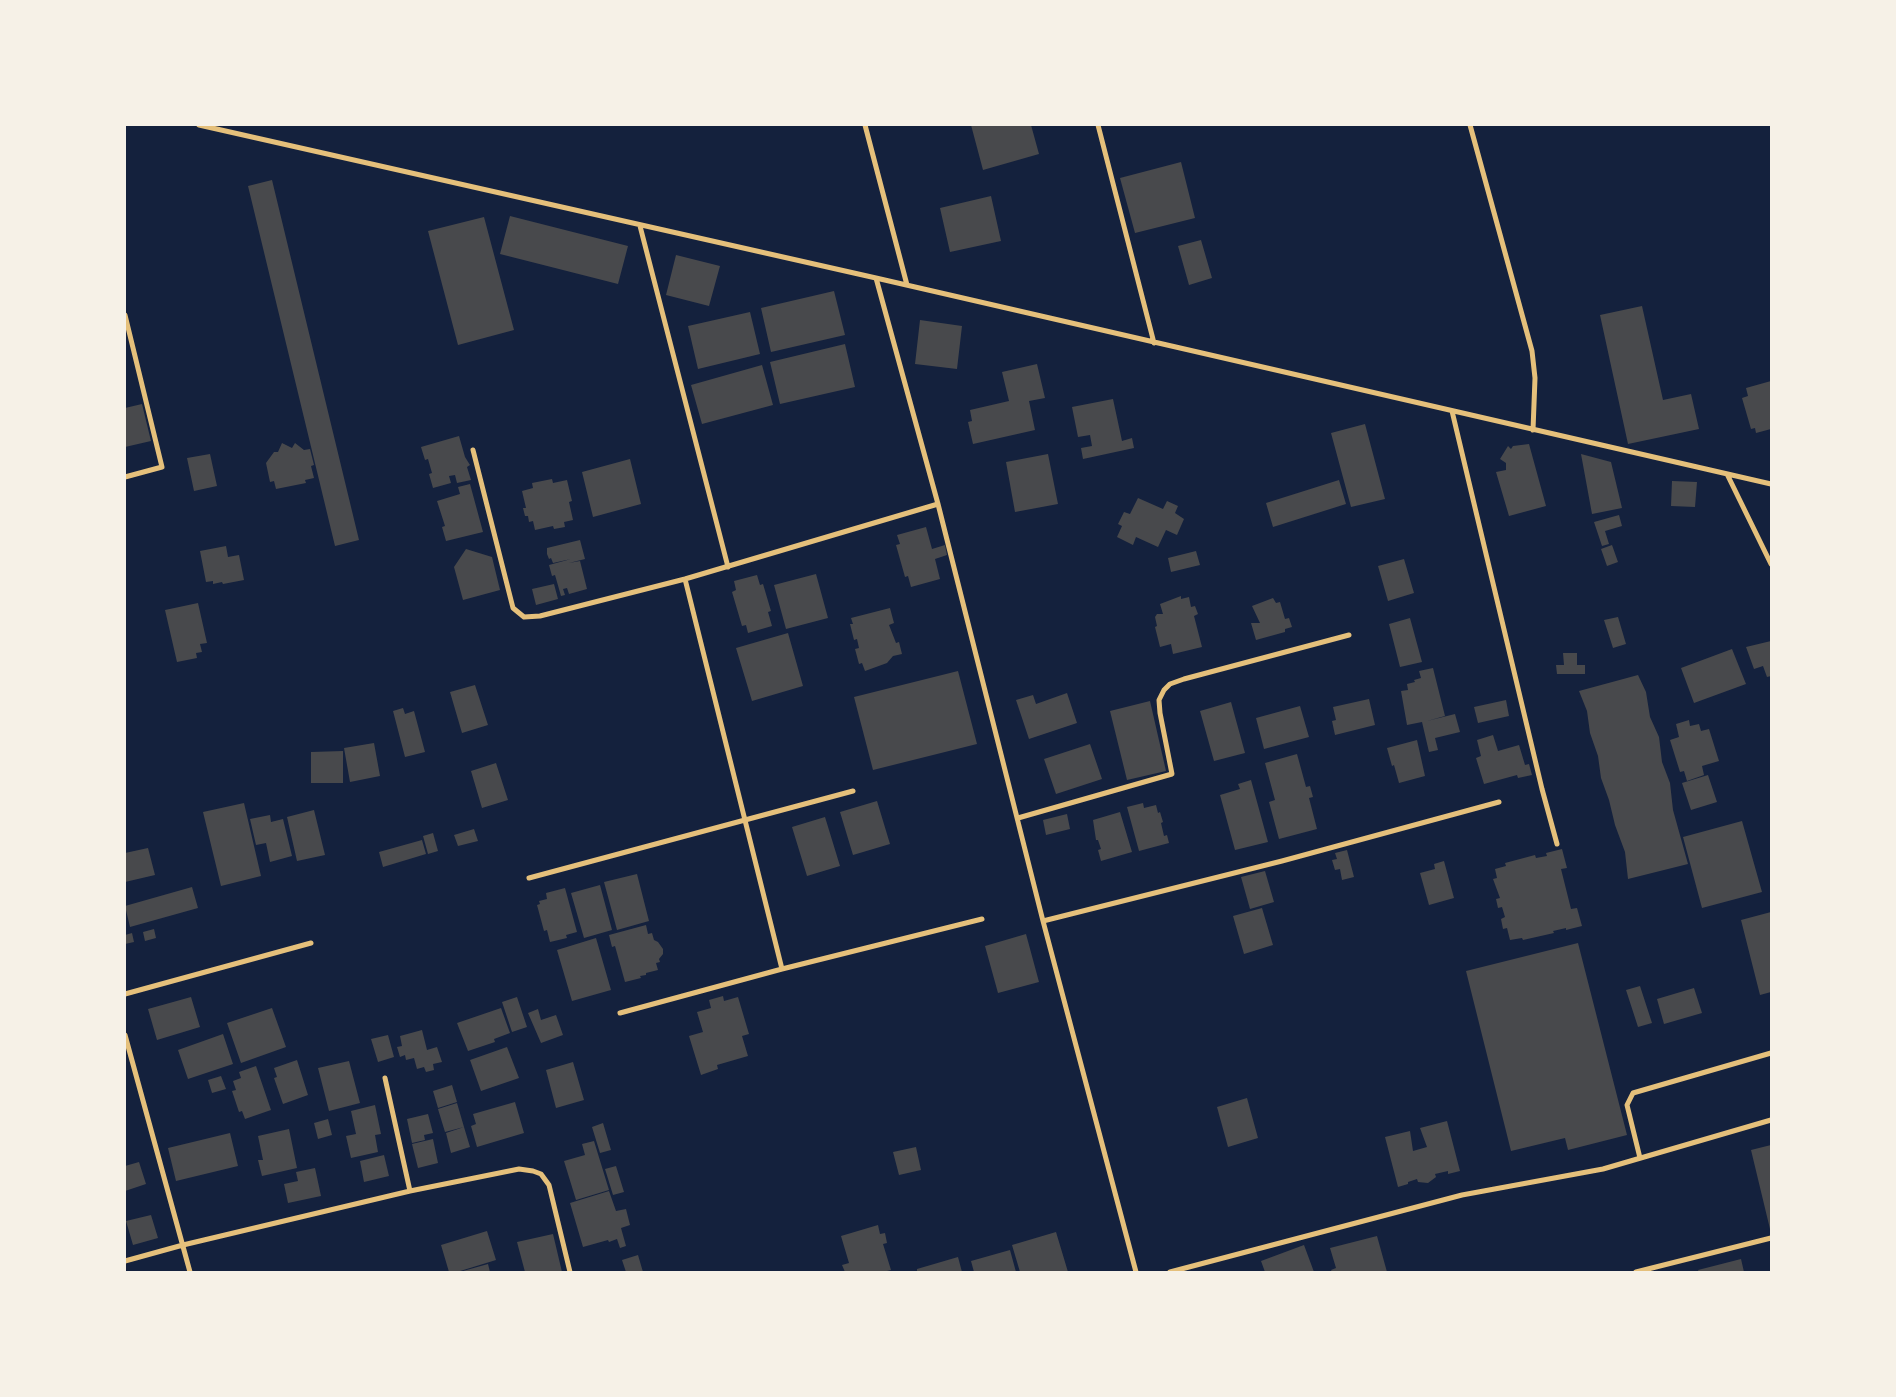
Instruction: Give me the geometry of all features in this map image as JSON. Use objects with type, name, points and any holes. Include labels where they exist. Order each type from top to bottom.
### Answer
[{"type":"street","points":[[198,125],[907,285],[1771,484]]},
{"type":"street","points":[[865,125],[907,285]]},
{"type":"street","points":[[1098,125],[1154,343]]},
{"type":"street","points":[[1470,125],[1532,351],[1535,378],[1533,430]]},
{"type":"street","points":[[640,226],[728,567]]},
{"type":"street","points":[[876,278],[938,504],[1043,921],[1136,1272]]},
{"type":"street","points":[[125,315],[162,467],[125,477]]},
{"type":"street","points":[[1452,411],[1557,844]]},
{"type":"street","points":[[473,450],[513,608],[524,617],[540,616],[685,579],[938,504]]},
{"type":"street","points":[[1727,474],[1771,564]]},
{"type":"street","points":[[685,579],[782,969]]},
{"type":"street","points":[[1018,818],[1172,774],[1159,700],[1164,690],[1170,684],[1349,635]]},
{"type":"street","points":[[529,878],[853,791]]},
{"type":"street","points":[[1043,921],[1282,861],[1499,802]]},
{"type":"street","points":[[620,1013],[782,969],[982,919]]},
{"type":"street","points":[[125,994],[312,943]]},
{"type":"street","points":[[125,1035],[190,1272]]},
{"type":"street","points":[[1640,1158],[1627,1105],[1633,1093],[1771,1053]]},
{"type":"street","points":[[385,1078],[410,1191]]},
{"type":"street","points":[[1170,1272],[1462,1195],[1603,1169],[1771,1120]]},
{"type":"street","points":[[125,1261],[410,1191],[518,1169],[541,1174],[549,1185],[570,1272]]},
{"type":"street","points":[[1636,1272],[1771,1238]]},
{"type":"building","points":[[971,125],[1031,125],[1039,154],[983,170]]},
{"type":"building","points":[[1181,162],[1195,218],[1135,233],[1120,178]]},
{"type":"building","points":[[272,180],[359,540],[335,546],[248,186]]},
{"type":"building","points":[[991,196],[1001,241],[950,252],[940,208]]},
{"type":"building","points":[[510,216],[628,246],[618,284],[500,254]]},
{"type":"building","points":[[484,217],[514,330],[458,345],[428,231]]},
{"type":"building","points":[[1201,240],[1212,278],[1189,285],[1178,246]]},
{"type":"building","points":[[676,255],[720,266],[709,306],[666,295]]},
{"type":"building","points":[[834,291],[845,335],[771,352],[761,308]]},
{"type":"building","points":[[1642,306],[1663,400],[1691,394],[1699,429],[1628,444],[1600,315]]},
{"type":"building","points":[[750,312],[760,354],[698,369],[688,326]]},
{"type":"building","points":[[920,320],[962,326],[957,369],[915,364]]},
{"type":"building","points":[[845,344],[855,387],[780,404],[770,362]]},
{"type":"building","points":[[1037,364],[1045,398],[1029,401],[1035,430],[973,444],[968,422],[972,421],[970,410],[1009,401],[1002,372]]},
{"type":"building","points":[[762,365],[773,405],[702,424],[691,385]]},
{"type":"building","points":[[1771,381],[1771,429],[1756,433],[1755,428],[1751,429],[1742,398],[1748,396],[1746,388]]},
{"type":"building","points":[[1113,399],[1122,441],[1132,438],[1134,448],[1083,459],[1081,448],[1092,446],[1090,435],[1078,437],[1072,407]]},
{"type":"building","points":[[142,404],[151,441],[125,447],[125,408]]},
{"type":"building","points":[[1365,424],[1385,499],[1351,507],[1331,433]]},
{"type":"building","points":[[459,436],[465,457],[470,465],[467,467],[471,480],[457,483],[455,475],[449,476],[451,483],[433,488],[429,474],[432,473],[428,459],[425,460],[421,447]]},
{"type":"building","points":[[282,443],[292,448],[295,443],[304,450],[310,449],[314,465],[311,466],[314,478],[305,480],[306,483],[276,489],[274,481],[270,482],[266,463],[274,452],[278,452]]},
{"type":"building","points":[[1529,444],[1546,506],[1509,516],[1496,472],[1506,470],[1506,463],[1500,459],[1508,446],[1511,449],[1513,446]]},
{"type":"building","points":[[210,454],[217,486],[194,491],[187,458]]},
{"type":"building","points":[[1048,454],[1058,504],[1015,512],[1006,462]]},
{"type":"building","points":[[1581,454],[1611,462],[1622,508],[1592,514]]},
{"type":"building","points":[[630,459],[641,504],[593,517],[582,472]]},
{"type":"building","points":[[552,479],[553,483],[567,480],[572,501],[569,502],[573,520],[564,522],[565,527],[554,529],[553,526],[535,530],[533,521],[529,522],[528,516],[525,516],[523,508],[526,508],[522,491],[533,488],[532,483]]},
{"type":"building","points":[[1339,480],[1346,504],[1273,527],[1266,503]]},
{"type":"building","points":[[1672,481],[1697,482],[1695,507],[1671,506]]},
{"type":"building","points":[[470,484],[483,532],[446,541],[442,527],[445,526],[437,501],[460,494],[458,487]]},
{"type":"building","points":[[1138,498],[1163,509],[1167,501],[1178,506],[1175,513],[1184,519],[1177,535],[1166,530],[1158,547],[1136,537],[1133,545],[1117,537],[1122,526],[1118,524],[1124,512],[1130,514]]},
{"type":"building","points":[[1619,515],[1622,526],[1605,531],[1609,544],[1602,546],[1594,522]]},
{"type":"building","points":[[926,527],[932,549],[945,545],[947,555],[935,559],[940,579],[911,587],[908,576],[905,577],[896,545],[900,544],[897,535]]},
{"type":"building","points":[[580,540],[585,559],[569,563],[580,561],[587,589],[569,594],[567,588],[563,589],[565,595],[561,596],[555,575],[552,576],[549,565],[571,559],[553,563],[547,554],[547,548]]},
{"type":"building","points":[[1612,545],[1618,562],[1607,566],[1601,549]]},
{"type":"building","points":[[226,546],[228,557],[239,555],[244,580],[223,584],[222,582],[213,584],[213,581],[206,582],[200,551]]},
{"type":"building","points":[[466,549],[492,557],[500,590],[463,600],[454,567]]},
{"type":"building","points":[[1196,551],[1200,565],[1171,572],[1168,558]]},
{"type":"building","points":[[1404,559],[1414,593],[1388,601],[1378,566]]},
{"type":"building","points":[[816,574],[828,618],[786,629],[774,585]]},
{"type":"building","points":[[757,575],[760,585],[763,584],[771,611],[768,612],[772,626],[748,633],[746,625],[742,626],[732,592],[736,590],[734,581]]},
{"type":"building","points":[[554,584],[558,599],[536,605],[532,589]]},
{"type":"building","points":[[1181,596],[1181,599],[1189,597],[1191,607],[1195,606],[1198,614],[1194,616],[1202,647],[1173,654],[1171,644],[1160,647],[1155,627],[1157,626],[1155,617],[1157,614],[1163,614],[1160,604]]},
{"type":"building","points":[[1273,598],[1276,603],[1280,602],[1285,619],[1289,618],[1292,627],[1285,629],[1285,632],[1256,640],[1251,623],[1260,623],[1252,606]]},
{"type":"building","points":[[198,603],[207,643],[200,644],[202,652],[196,653],[197,658],[177,662],[165,610]]},
{"type":"building","points":[[890,608],[894,623],[889,625],[896,643],[899,642],[902,654],[893,656],[887,663],[865,671],[862,663],[859,664],[855,649],[859,648],[857,639],[854,640],[850,624],[853,624],[851,618]]},
{"type":"building","points":[[1618,617],[1626,644],[1613,648],[1604,620]]},
{"type":"building","points":[[1410,618],[1422,662],[1400,667],[1389,624]]},
{"type":"building","points":[[788,633],[803,686],[752,701],[736,648]]},
{"type":"building","points":[[1771,641],[1771,676],[1767,677],[1763,666],[1754,669],[1746,647]]},
{"type":"building","points":[[1732,649],[1746,684],[1694,703],[1681,668]]},
{"type":"building","points":[[1563,653],[1577,653],[1577,665],[1585,665],[1585,674],[1557,674],[1556,665],[1564,665]]},
{"type":"building","points":[[1433,668],[1445,716],[1427,721],[1455,714],[1460,732],[1435,738],[1438,750],[1429,752],[1422,722],[1407,725],[1401,691],[1408,690],[1407,684],[1421,678],[1419,671]]},
{"type":"building","points":[[958,671],[977,744],[873,770],[854,697]]},
{"type":"building","points":[[1638,675],[1646,692],[1650,717],[1659,737],[1662,762],[1670,783],[1673,810],[1688,864],[1628,879],[1625,852],[1601,778],[1598,756],[1590,733],[1587,711],[1579,691]]},
{"type":"building","points":[[475,685],[488,725],[462,733],[450,692]]},
{"type":"building","points":[[1067,693],[1077,723],[1029,739],[1016,700],[1033,695],[1036,704]]},
{"type":"building","points":[[1369,699],[1375,725],[1335,735],[1332,721],[1336,720],[1333,707]]},
{"type":"building","points":[[1506,700],[1509,716],[1478,723],[1474,707]]},
{"type":"building","points":[[1150,701],[1166,771],[1127,780],[1110,711]]},
{"type":"building","points":[[1231,702],[1245,753],[1214,761],[1200,711]]},
{"type":"building","points":[[1300,706],[1309,737],[1264,749],[1256,718]]},
{"type":"building","points":[[403,708],[405,714],[414,711],[425,752],[405,757],[393,711]]},
{"type":"building","points":[[1689,720],[1690,726],[1699,724],[1701,731],[1709,729],[1719,761],[1702,766],[1704,775],[1687,781],[1684,771],[1680,772],[1670,740],[1679,737],[1676,724]]},
{"type":"building","points":[[1493,735],[1498,751],[1519,745],[1525,765],[1529,764],[1532,775],[1518,778],[1517,775],[1484,784],[1476,758],[1481,756],[1477,740]]},
{"type":"building","points":[[1417,740],[1425,776],[1399,783],[1387,748]]},
{"type":"building","points":[[374,743],[380,776],[350,782],[344,748]]},
{"type":"building","points":[[1090,744],[1102,779],[1056,794],[1044,759]]},
{"type":"building","points":[[343,751],[343,783],[311,783],[311,752]]},
{"type":"building","points":[[1297,754],[1306,787],[1310,786],[1313,797],[1309,798],[1317,829],[1279,839],[1269,802],[1275,800],[1265,763]]},
{"type":"building","points":[[496,763],[508,800],[482,808],[471,771]]},
{"type":"building","points":[[1708,775],[1717,802],[1691,810],[1682,783]]},
{"type":"building","points":[[1251,780],[1268,842],[1235,850],[1220,795],[1240,789],[1238,784]]},
{"type":"building","points":[[877,801],[890,844],[853,855],[840,812]]},
{"type":"building","points":[[244,803],[261,876],[221,886],[203,812]]},
{"type":"building","points":[[1143,803],[1144,808],[1156,805],[1163,822],[1161,823],[1164,836],[1167,835],[1169,843],[1139,851],[1127,807]]},
{"type":"building","points":[[314,810],[325,855],[297,861],[287,817]]},
{"type":"building","points":[[1120,812],[1132,852],[1101,861],[1098,850],[1101,849],[1098,840],[1096,840],[1093,820]]},
{"type":"building","points":[[1067,814],[1070,829],[1046,835],[1043,820]]},
{"type":"building","points":[[270,815],[271,822],[283,819],[292,856],[270,862],[266,843],[256,845],[250,819]]},
{"type":"building","points":[[825,817],[840,866],[807,876],[792,827]]},
{"type":"building","points":[[1742,821],[1762,892],[1702,908],[1683,837]]},
{"type":"building","points":[[474,829],[478,841],[458,846],[454,835]]},
{"type":"building","points":[[433,833],[438,851],[428,854],[423,836]]},
{"type":"building","points":[[422,840],[426,854],[383,867],[379,852]]},
{"type":"building","points":[[148,848],[155,875],[125,882],[125,853]]},
{"type":"building","points":[[1562,849],[1567,868],[1561,869],[1571,909],[1577,908],[1582,926],[1553,931],[1554,933],[1523,940],[1522,938],[1510,940],[1507,928],[1503,929],[1501,919],[1505,917],[1502,907],[1498,908],[1496,899],[1500,898],[1493,879],[1497,878],[1495,869],[1506,866],[1505,863],[1535,855],[1536,858],[1547,856],[1546,853]]},
{"type":"building","points":[[1347,850],[1354,877],[1342,880],[1340,869],[1335,870],[1332,860],[1337,859],[1335,853]]},
{"type":"building","points":[[1444,861],[1454,898],[1429,905],[1420,873],[1435,869],[1434,864]]},
{"type":"building","points":[[1265,871],[1274,902],[1250,909],[1241,877]]},
{"type":"building","points":[[637,874],[649,921],[617,930],[604,882]]},
{"type":"building","points":[[600,885],[612,930],[584,938],[571,893]]},
{"type":"building","points":[[192,887],[198,908],[130,927],[125,906]]},
{"type":"building","points":[[565,888],[577,932],[566,935],[567,938],[550,942],[547,930],[544,931],[537,905],[540,904],[539,901],[547,899],[546,893]]},
{"type":"building","points":[[1262,908],[1273,945],[1244,954],[1233,916]]},
{"type":"building","points":[[1771,912],[1771,992],[1760,995],[1741,920]]},
{"type":"building","points":[[646,925],[648,934],[652,933],[654,940],[663,949],[663,954],[659,959],[660,962],[656,963],[658,970],[646,973],[646,975],[640,976],[641,978],[625,982],[615,946],[612,947],[609,935]]},
{"type":"building","points":[[154,929],[156,938],[145,941],[143,932]]},
{"type":"building","points":[[132,933],[134,942],[125,944],[125,935]]},
{"type":"building","points":[[1026,934],[1039,982],[998,993],[985,946]]},
{"type":"building","points":[[596,938],[611,990],[572,1001],[557,950]]},
{"type":"building","points":[[1578,943],[1627,1135],[1568,1150],[1565,1138],[1511,1151],[1466,971]]},
{"type":"building","points":[[1640,986],[1652,1023],[1638,1027],[1626,990]]},
{"type":"building","points":[[1694,988],[1702,1013],[1664,1024],[1657,999]]},
{"type":"building","points":[[723,996],[724,1001],[738,997],[749,1034],[742,1036],[748,1056],[717,1065],[718,1069],[701,1075],[689,1036],[703,1032],[697,1012],[711,1008],[709,1000]]},
{"type":"building","points":[[191,997],[200,1027],[157,1040],[148,1009]]},
{"type":"building","points":[[517,997],[527,1027],[512,1032],[502,1002]]},
{"type":"building","points":[[272,1008],[286,1047],[241,1063],[227,1023]]},
{"type":"building","points":[[501,1008],[510,1033],[494,1039],[495,1042],[468,1051],[457,1023]]},
{"type":"building","points":[[538,1009],[541,1020],[556,1015],[563,1035],[541,1043],[528,1013]]},
{"type":"building","points":[[422,1030],[427,1050],[437,1047],[442,1062],[433,1064],[434,1070],[426,1072],[424,1067],[417,1069],[414,1058],[406,1060],[405,1055],[400,1057],[397,1047],[402,1046],[400,1036]]},
{"type":"building","points":[[223,1034],[233,1064],[188,1079],[178,1050]]},
{"type":"building","points":[[388,1035],[394,1057],[378,1062],[371,1039]]},
{"type":"building","points":[[507,1047],[519,1078],[481,1091],[470,1060]]},
{"type":"building","points":[[297,1060],[308,1095],[283,1104],[274,1078],[277,1077],[274,1068]]},
{"type":"building","points":[[349,1061],[360,1103],[329,1111],[318,1068]]},
{"type":"building","points":[[573,1062],[584,1100],[556,1108],[546,1070]]},
{"type":"building","points":[[256,1066],[271,1110],[245,1119],[242,1111],[239,1112],[232,1091],[236,1090],[233,1081],[241,1078],[239,1072]]},
{"type":"building","points":[[221,1076],[226,1089],[212,1093],[208,1080]]},
{"type":"building","points":[[452,1085],[457,1102],[438,1108],[433,1091]]},
{"type":"building","points":[[1247,1098],[1258,1138],[1228,1147],[1217,1107]]},
{"type":"building","points":[[515,1102],[524,1133],[477,1147],[471,1126],[476,1124],[473,1114]]},
{"type":"building","points":[[457,1103],[464,1127],[445,1132],[438,1109]]},
{"type":"building","points":[[375,1105],[381,1134],[375,1135],[378,1152],[351,1158],[346,1136],[356,1134],[351,1111]]},
{"type":"building","points":[[428,1114],[433,1133],[424,1135],[425,1140],[412,1143],[407,1119]]},
{"type":"building","points":[[328,1119],[332,1135],[318,1139],[314,1123]]},
{"type":"building","points":[[1447,1121],[1460,1171],[1448,1174],[1448,1171],[1435,1174],[1436,1177],[1428,1183],[1418,1182],[1417,1179],[1398,1187],[1385,1137],[1410,1131],[1413,1151],[1427,1147],[1420,1128]]},
{"type":"building","points":[[603,1123],[611,1150],[600,1153],[592,1127]]},
{"type":"building","points":[[464,1127],[470,1147],[451,1153],[446,1133]]},
{"type":"building","points":[[289,1129],[297,1168],[262,1176],[258,1160],[263,1160],[258,1136]]},
{"type":"building","points":[[230,1133],[238,1166],[176,1181],[168,1148]]},
{"type":"building","points":[[433,1139],[438,1163],[418,1168],[412,1144]]},
{"type":"building","points":[[594,1141],[609,1190],[576,1200],[564,1161],[585,1155],[582,1144]]},
{"type":"building","points":[[1771,1145],[1771,1229],[1770,1229],[1751,1150]]},
{"type":"building","points":[[916,1147],[921,1170],[899,1175],[893,1152]]},
{"type":"building","points":[[384,1155],[389,1176],[364,1182],[360,1161]]},
{"type":"building","points":[[139,1162],[146,1184],[125,1191],[125,1166]]},
{"type":"building","points":[[616,1166],[624,1192],[613,1195],[605,1169]]},
{"type":"building","points":[[315,1168],[321,1196],[288,1203],[284,1184],[298,1181],[296,1172]]},
{"type":"building","points":[[609,1191],[616,1211],[626,1209],[630,1225],[621,1228],[626,1246],[620,1248],[617,1239],[583,1247],[570,1203]]},
{"type":"building","points":[[151,1215],[158,1238],[133,1245],[126,1221]]},
{"type":"building","points":[[878,1225],[880,1234],[885,1233],[887,1243],[883,1244],[891,1270],[883,1272],[845,1272],[842,1265],[849,1263],[841,1236]]},
{"type":"building","points":[[487,1231],[496,1260],[457,1272],[449,1272],[441,1245]]},
{"type":"building","points":[[1056,1232],[1068,1272],[1020,1272],[1012,1245]]},
{"type":"building","points":[[553,1234],[562,1272],[525,1272],[517,1242]]},
{"type":"building","points":[[1377,1236],[1387,1272],[1332,1272],[1331,1270],[1336,1268],[1330,1248]]},
{"type":"building","points":[[1304,1245],[1314,1272],[1265,1272],[1261,1261]]},
{"type":"building","points":[[1010,1250],[1016,1272],[974,1272],[971,1261]]},
{"type":"building","points":[[638,1255],[643,1272],[626,1272],[622,1260]]},
{"type":"building","points":[[958,1257],[962,1272],[917,1272],[917,1269]]},
{"type":"building","points":[[1741,1259],[1744,1272],[1699,1272],[1698,1270]]},
{"type":"building","points":[[488,1264],[490,1272],[463,1272],[463,1271]]}]
